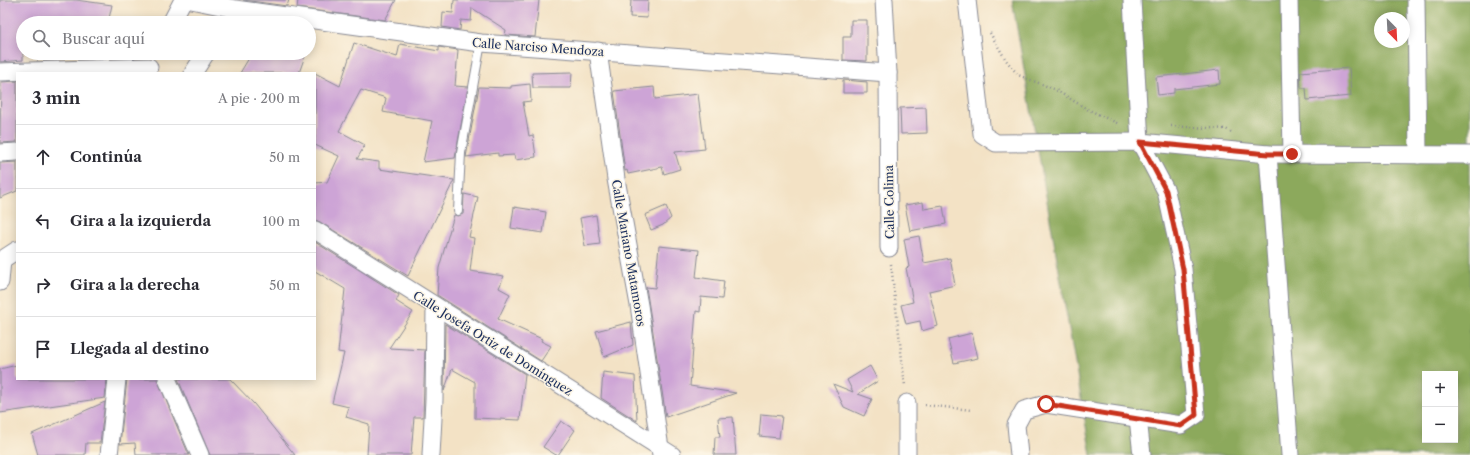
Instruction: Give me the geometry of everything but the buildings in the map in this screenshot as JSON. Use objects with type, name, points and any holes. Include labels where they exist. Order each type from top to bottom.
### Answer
[{"type":"street","points":[[175,16],[183,0]]},
{"type":"street","name":"Calle Narciso Mendoza","points":[[190,0],[233,11],[272,16]]},
{"type":"street","name":"Calle Colima","points":[[884,0],[888,73],[890,248]]},
{"type":"street","points":[[967,0],[982,134],[996,143],[1139,137],[1268,154],[1470,155]]},
{"type":"street","points":[[1019,455],[1016,426],[1024,410],[1046,404],[1181,426],[1196,415],[1183,269],[1166,191],[1139,137],[1132,0]]},
{"type":"street","points":[[1289,0],[1292,154]]},
{"type":"street","points":[[1416,0],[1418,154]]},
{"type":"street","name":"Calle Narciso Mendoza","points":[[316,22],[481,43],[888,73]]},
{"type":"street","name":"Calle Mariano Matamoros","points":[[598,51],[616,179],[664,453]]},
{"type":"street","points":[[194,72],[201,60]]},
{"type":"street","points":[[0,72],[150,64]]},
{"type":"street","points":[[0,153],[16,152]]},
{"type":"street","points":[[1268,154],[1290,455]]},
{"type":"street","name":"Calle Josefa Ortiz de Domínguez","points":[[316,231],[664,453]]},
{"type":"street","points":[[0,282],[1,260],[16,251]]},
{"type":"street","points":[[431,455],[434,400],[435,306]]},
{"type":"street","points":[[108,455],[117,380]]},
{"type":"street","points":[[166,380],[200,455]]},
{"type":"street","points":[[907,403],[907,455]]},
{"type":"street","points":[[1138,418],[1142,455]]},
{"type":"lane","points":[[458,211],[461,153],[481,43]]},
{"type":"path","points":[[987,27],[993,40],[1018,75],[1054,89],[1139,137]]},
{"type":"path","name":"Calle Colima","points":[[890,248],[907,403]]},
{"type":"path","points":[[907,403],[972,410]]},
{"type":"green space","points":[[1012,0],[1470,0],[1470,455],[1091,455]]},
{"type":"route","points":[[1046,404],[1181,426],[1196,415],[1183,269],[1166,191],[1140,142],[1268,154],[1292,154]]}]
